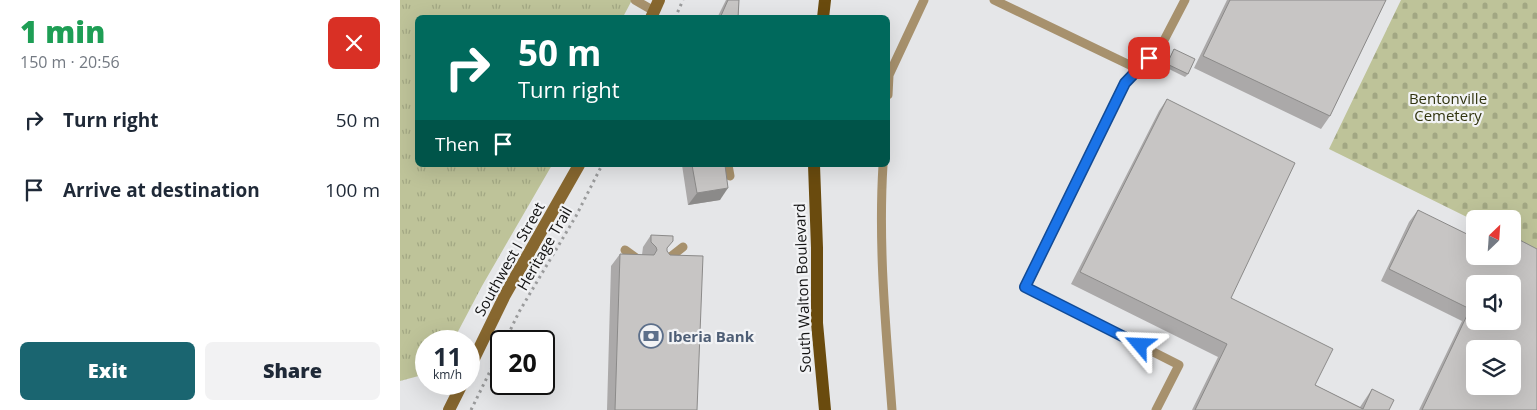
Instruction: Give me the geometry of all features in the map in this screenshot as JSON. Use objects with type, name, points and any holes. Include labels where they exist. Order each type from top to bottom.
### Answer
[{"type":"main road","points":[[823,15],[825,0]]},
{"type":"main road","name":"Southwest I Street","points":[[480,346],[505,295],[578,167]]},
{"type":"main road","name":"South Walton Boulevard","points":[[814,167],[817,323],[825,410]]},
{"type":"main road","points":[[449,410],[456,395]]},
{"type":"lane","points":[[634,0],[655,9]]},
{"type":"lane","points":[[890,73],[924,0]]},
{"type":"lane","points":[[994,0],[1138,69]]},
{"type":"lane","points":[[1156,410],[1179,364],[1025,287],[1125,83],[1160,48],[1185,0]]},
{"type":"lane","points":[[728,167],[730,176]]},
{"type":"lane","points":[[883,167],[881,196],[883,279],[892,410]]},
{"type":"lane","points":[[664,262],[683,247]]},
{"type":"lane","points":[[624,250],[642,262]]},
{"type":"path","points":[[676,15],[684,0]]},
{"type":"path","name":"Heritage Trail","points":[[510,330],[576,216],[601,167]]},
{"type":"path","points":[[471,410],[490,371]]},
{"type":"green space","points":[[400,0],[632,0],[624,15],[415,15],[415,167],[551,167],[459,330],[415,330],[415,377],[400,381]]},
{"type":"green space","name":"Bentonville Cemetery","points":[[1401,0],[1537,0],[1537,252],[1521,244],[1521,210],[1466,210],[1466,217],[1329,149]]},
{"type":"building","points":[[728,0],[739,0],[738,15],[721,15]]},
{"type":"building","points":[[1230,0],[1386,0],[1330,116],[1203,56]]},
{"type":"building","points":[[1174,49],[1195,59],[1188,74],[1167,64]]},
{"type":"building","points":[[1167,99],[1295,163],[1231,298],[1333,349],[1315,385],[1363,409],[1372,389],[1394,400],[1389,410],[1195,410],[1227,344],[1080,272]]},
{"type":"building","points":[[692,167],[725,167],[728,188],[697,193]]},
{"type":"building","points":[[1418,210],[1466,234],[1466,265],[1521,265],[1521,241],[1537,249],[1537,410],[1422,410],[1466,317],[1466,330],[1521,330],[1521,275],[1466,275],[1466,307],[1389,269]]},
{"type":"building","points":[[651,235],[673,236],[673,241],[667,248],[670,255],[703,256],[697,410],[615,410],[620,254],[654,255],[657,250],[651,242]]},
{"type":"place","name":"Iberia Bank","points":[[651,336]]},
{"type":"route","points":[[1140,345],[1025,287],[1125,83],[1149,58]]}]
